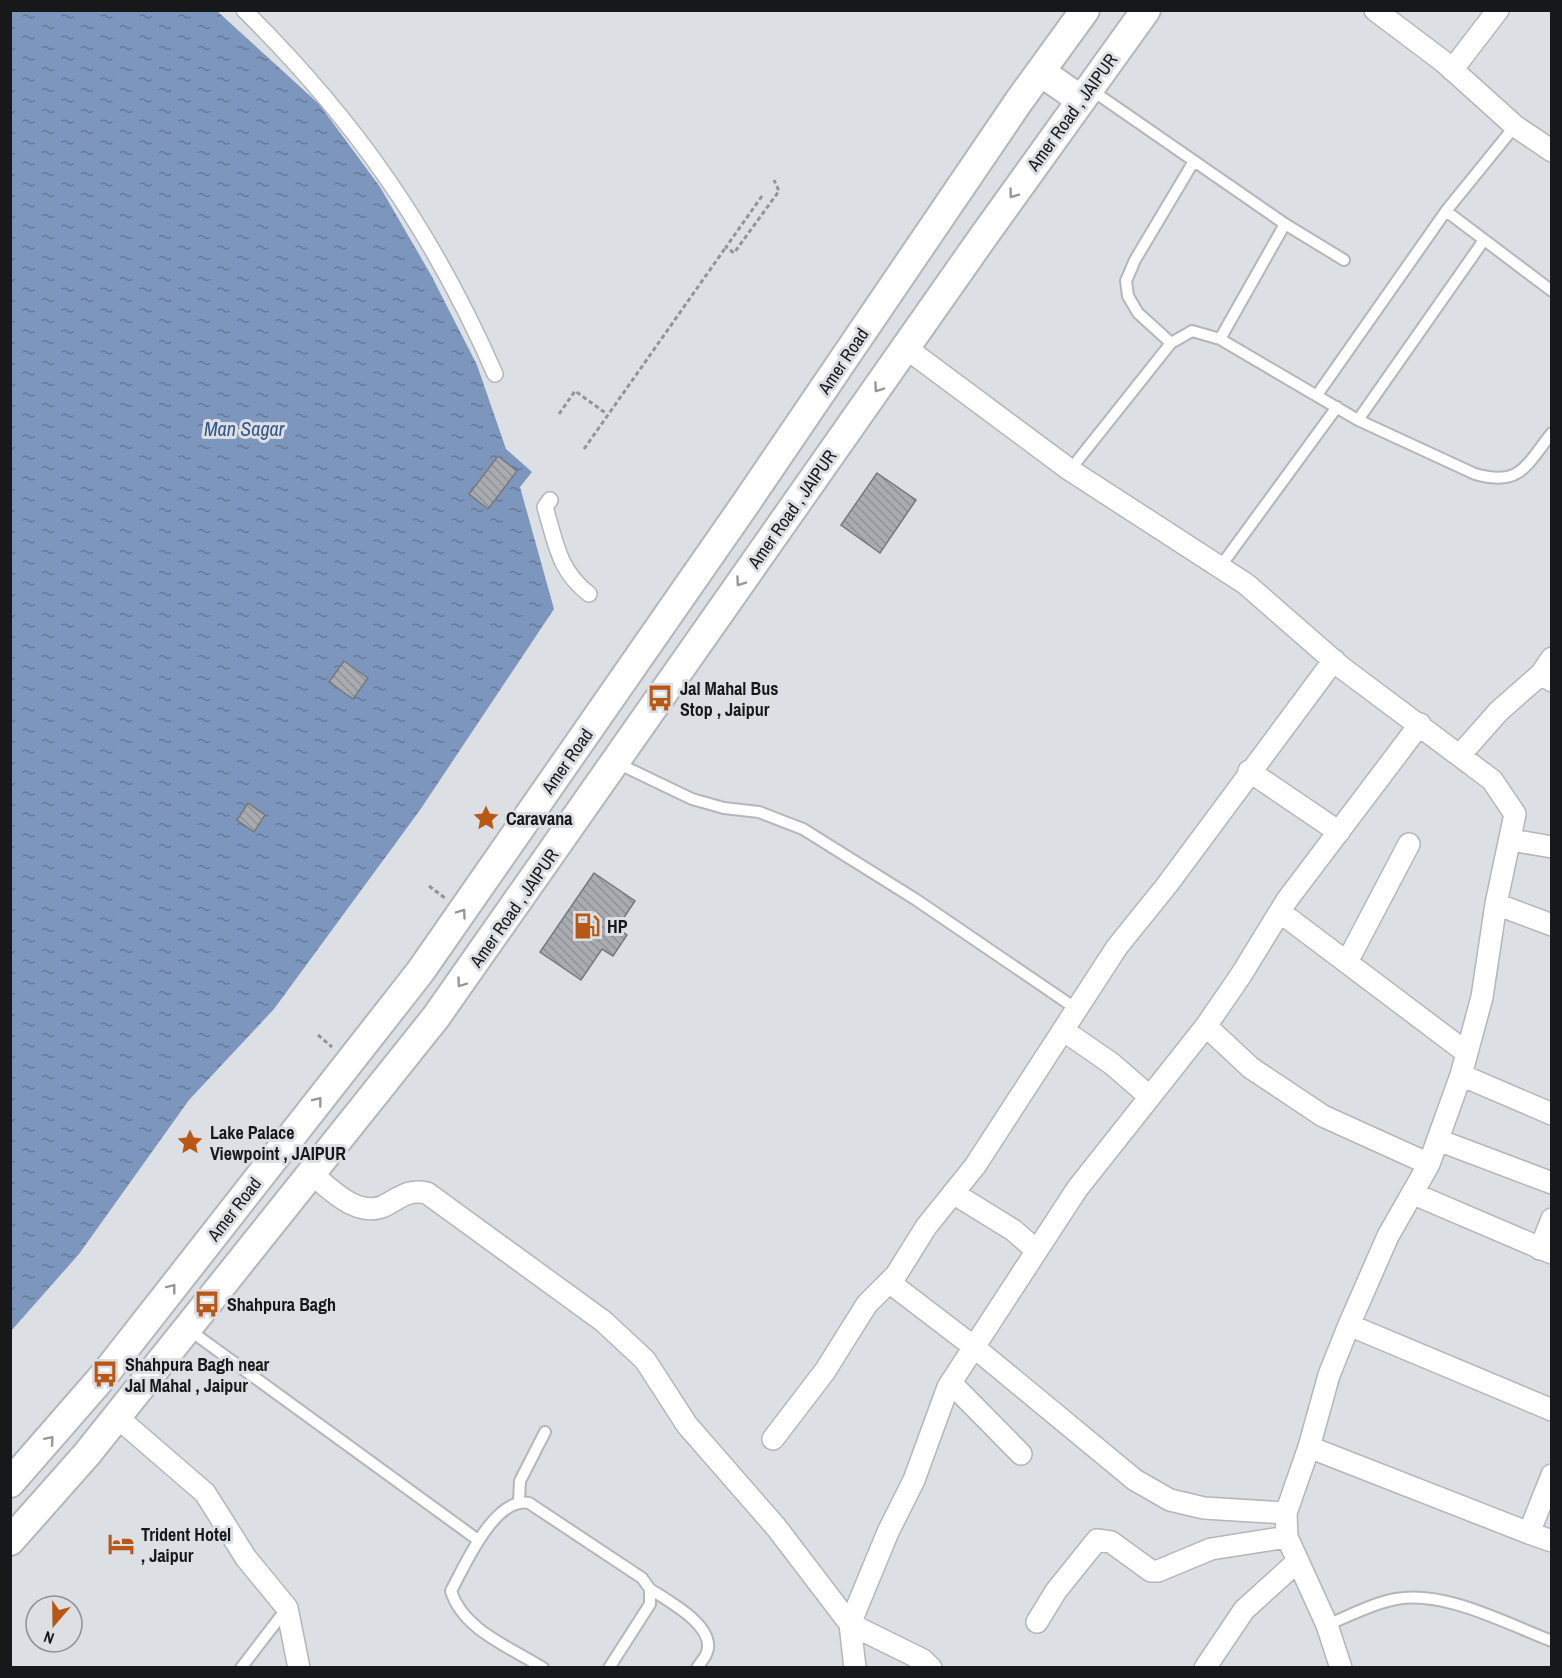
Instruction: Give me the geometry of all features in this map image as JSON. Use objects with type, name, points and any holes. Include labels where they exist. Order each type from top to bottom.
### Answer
[{"type":"main road","name":"Amer Road","points":[[10,1483],[105,1374],[387,1016],[563,766],[1085,10]]},
{"type":"main road","name":"Amer Road , JAIPUR","points":[[10,1541],[117,1417],[436,1017],[597,790],[709,625],[1146,10]]},
{"type":"main road","points":[[1041,72],[1085,94]]},
{"type":"main road","points":[[563,766],[597,790]]},
{"type":"street","points":[[244,10],[321,92],[376,160],[444,268],[495,374]]},
{"type":"street","points":[[1375,10],[1452,70],[1515,126],[1551,151]]},
{"type":"street","points":[[1452,70],[1498,10]]},
{"type":"street","points":[[906,348],[1070,470],[1246,584],[1334,660],[1492,780],[1515,814],[1496,904],[1482,997],[1461,1075],[1429,1164],[1414,1194],[1388,1236],[1349,1325],[1329,1375],[1309,1447],[1286,1512],[1287,1537],[1327,1625],[1341,1668]]},
{"type":"street","points":[[550,500],[545,507],[561,563],[571,579],[589,594]]},
{"type":"street","points":[[773,1439],[825,1371],[867,1304],[889,1282],[926,1227],[975,1166],[1117,947],[1167,885],[1249,771],[1334,660]]},
{"type":"street","points":[[1460,755],[1499,711],[1548,671]]},
{"type":"street","points":[[855,1668],[850,1624],[888,1532],[914,1480],[951,1383],[1077,1189],[1149,1096],[1158,1090],[1206,1026],[1280,912],[1420,724]]},
{"type":"street","points":[[1249,771],[1339,832]]},
{"type":"street","points":[[1511,840],[1551,847]]},
{"type":"street","points":[[1347,962],[1409,844]]},
{"type":"street","points":[[1496,904],[1551,926]]},
{"type":"street","points":[[1280,912],[1467,1053]]},
{"type":"street","points":[[1206,1026],[1251,1068],[1323,1116],[1429,1164]]},
{"type":"street","points":[[1063,1030],[1112,1064],[1149,1096]]},
{"type":"street","points":[[1461,1075],[1551,1114]]},
{"type":"street","points":[[1438,1140],[1551,1183]]},
{"type":"street","points":[[311,1173],[351,1204],[365,1208],[382,1207],[406,1192],[415,1190],[426,1193],[603,1321],[645,1360],[687,1425],[776,1527],[850,1624],[924,1665]]},
{"type":"street","points":[[953,1193],[1013,1230],[1036,1250]]},
{"type":"street","points":[[1414,1194],[1546,1251],[1551,1219]]},
{"type":"street","points":[[889,1282],[974,1347],[1135,1480],[1170,1500],[1204,1508],[1286,1512]]},
{"type":"street","points":[[1349,1325],[1551,1410]]},
{"type":"street","points":[[951,1383],[1021,1454]]},
{"type":"street","points":[[117,1417],[205,1493],[246,1558],[287,1608],[299,1668]]},
{"type":"street","points":[[1309,1447],[1551,1541]]},
{"type":"street","points":[[1529,1533],[1551,1475]]},
{"type":"street","points":[[1037,1622],[1056,1591],[1097,1540],[1111,1542],[1151,1571],[1158,1571],[1211,1549],[1287,1537]]},
{"type":"street","points":[[1205,1668],[1244,1610],[1298,1561]]},
{"type":"lane","points":[[1085,94],[1194,161],[1285,224],[1344,260]]},
{"type":"lane","points":[[1317,395],[1446,211],[1515,126]]},
{"type":"lane","points":[[1170,343],[1138,313],[1128,297],[1126,281],[1194,161]]},
{"type":"lane","points":[[1446,211],[1551,291]]},
{"type":"lane","points":[[1221,339],[1285,224]]},
{"type":"lane","points":[[1358,420],[1484,240]]},
{"type":"lane","points":[[1070,470],[1170,343],[1192,331],[1221,339],[1358,420],[1475,474],[1494,479],[1509,479],[1521,471],[1551,433]]},
{"type":"lane","points":[[1220,567],[1337,407]]},
{"type":"lane","points":[[616,762],[692,799],[724,808],[759,812],[803,829],[915,899],[1078,1010]]},
{"type":"lane","points":[[188,1329],[478,1540]]},
{"type":"lane","points":[[519,1501],[520,1482],[545,1432]]},
{"type":"lane","points":[[543,1668],[472,1624],[456,1607],[451,1591],[478,1540],[507,1506],[519,1501],[529,1503],[642,1578],[650,1589],[695,1620],[706,1634],[707,1652],[697,1668]]},
{"type":"lane","points":[[609,1668],[650,1604],[650,1589]]},
{"type":"lane","points":[[1327,1625],[1397,1599],[1429,1599],[1477,1611],[1551,1641]]},
{"type":"lane","points":[[241,1668],[287,1608]]},
{"type":"path","points":[[726,247],[734,253],[779,191],[774,180]]},
{"type":"path","points":[[584,449],[762,196]]},
{"type":"path","points":[[559,414],[575,391],[608,415]]},
{"type":"water","name":"Man Sagar","points":[[11,11],[217,11],[319,104],[380,187],[431,275],[477,365],[506,449],[532,472],[520,487],[554,609],[420,810],[274,1009],[189,1100],[79,1254],[11,1331]],"holes":[[[498,457],[517,472],[488,508],[469,494]],[[345,661],[367,677],[367,678],[330,682]],[[248,804],[265,815],[253,831],[237,820]]]},
{"type":"building","points":[[498,456],[517,471],[488,509],[469,494]]},
{"type":"building","points":[[877,473],[916,500],[880,553],[841,525]]},
{"type":"building","points":[[344,661],[368,678],[353,699],[329,682]]},
{"type":"building","points":[[248,803],[265,815],[254,832],[237,820]]},
{"type":"building","points":[[594,873],[635,901],[617,928],[627,935],[613,956],[602,949],[581,980],[540,952]]},
{"type":"place","name":"Jal Mahal Bus Stop , Jaipur","points":[[660,698]]},
{"type":"place","name":"Caravana","points":[[486,818]]},
{"type":"place","name":"HP","points":[[587,926]]},
{"type":"place","name":"Lake Palace Viewpoint , JAIPUR","points":[[190,1142]]},
{"type":"place","name":"Shahpura Bagh","points":[[207,1304]]},
{"type":"place","name":"Shahpura Bagh near Jal Mahal , Jaipur","points":[[105,1374]]},
{"type":"place","name":"Trident Hotel , Jaipur","points":[[121,1544]]}]
